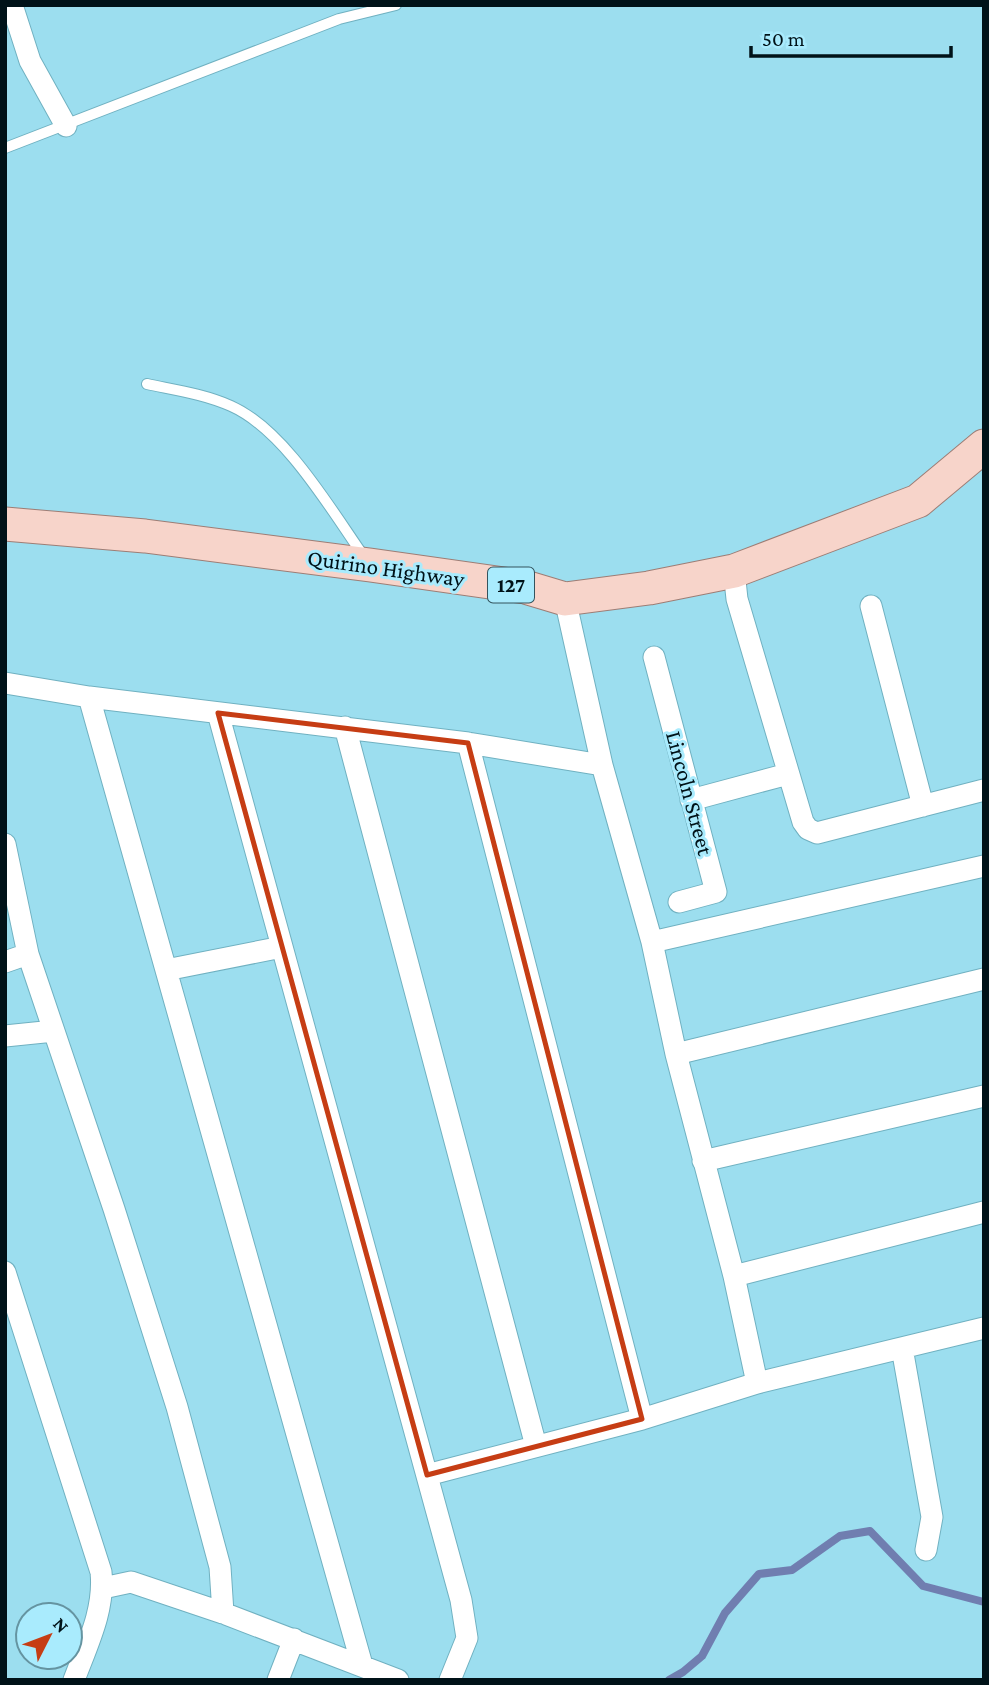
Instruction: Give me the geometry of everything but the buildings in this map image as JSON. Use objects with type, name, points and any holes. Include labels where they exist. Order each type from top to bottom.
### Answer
[{"type":"main road","name":"Quirino Highway","points":[[5,524],[145,536],[369,565],[525,587],[565,599],[649,588],[734,571],[918,501],[984,446]]},
{"type":"street","points":[[12,5],[30,61],[66,126]]},
{"type":"street","points":[[734,571],[737,598],[803,822],[808,829],[817,832],[984,790]]},
{"type":"street","points":[[565,599],[602,765],[652,942],[676,1054],[734,1276],[757,1383]]},
{"type":"street","points":[[872,606],[923,806]]},
{"type":"street","name":"Lincoln Street","points":[[653,657],[716,892],[679,902]]},
{"type":"street","points":[[5,683],[89,697],[468,743],[602,765]]},
{"type":"street","points":[[89,697],[362,1665]]},
{"type":"street","points":[[218,713],[461,1600],[467,1638],[450,1680]]},
{"type":"street","points":[[345,727],[537,1446]]},
{"type":"street","points":[[468,743],[642,1419]]},
{"type":"street","points":[[691,800],[789,774]]},
{"type":"street","points":[[5,844],[28,954],[177,1407],[220,1567],[223,1613]]},
{"type":"street","points":[[652,942],[984,866]]},
{"type":"street","points":[[166,970],[282,947]]},
{"type":"street","points":[[5,962],[28,954]]},
{"type":"street","points":[[676,1054],[984,979]]},
{"type":"street","points":[[5,1036],[54,1031]]},
{"type":"street","points":[[703,1161],[984,1096]]},
{"type":"street","points":[[734,1276],[984,1212]]},
{"type":"street","points":[[5,1272],[97,1559],[103,1588],[99,1611],[74,1680]]},
{"type":"street","points":[[427,1475],[642,1419],[757,1383],[984,1328]]},
{"type":"street","points":[[902,1348],[932,1517],[926,1550]]},
{"type":"street","points":[[103,1588],[131,1583],[223,1613],[398,1680]]},
{"type":"street","points":[[278,1680],[294,1639]]},
{"type":"lane","points":[[5,148],[339,19],[396,5]]},
{"type":"lane","points":[[147,384],[212,398],[250,416],[270,433],[301,467],[369,565]]},
{"type":"highlighted area","points":[[218,713],[468,743],[642,1419],[427,1475]]},
{"type":"waterway","points":[[669,1680],[702,1656],[725,1613],[759,1574],[792,1570],[840,1536],[870,1531],[923,1586],[984,1602]]}]
